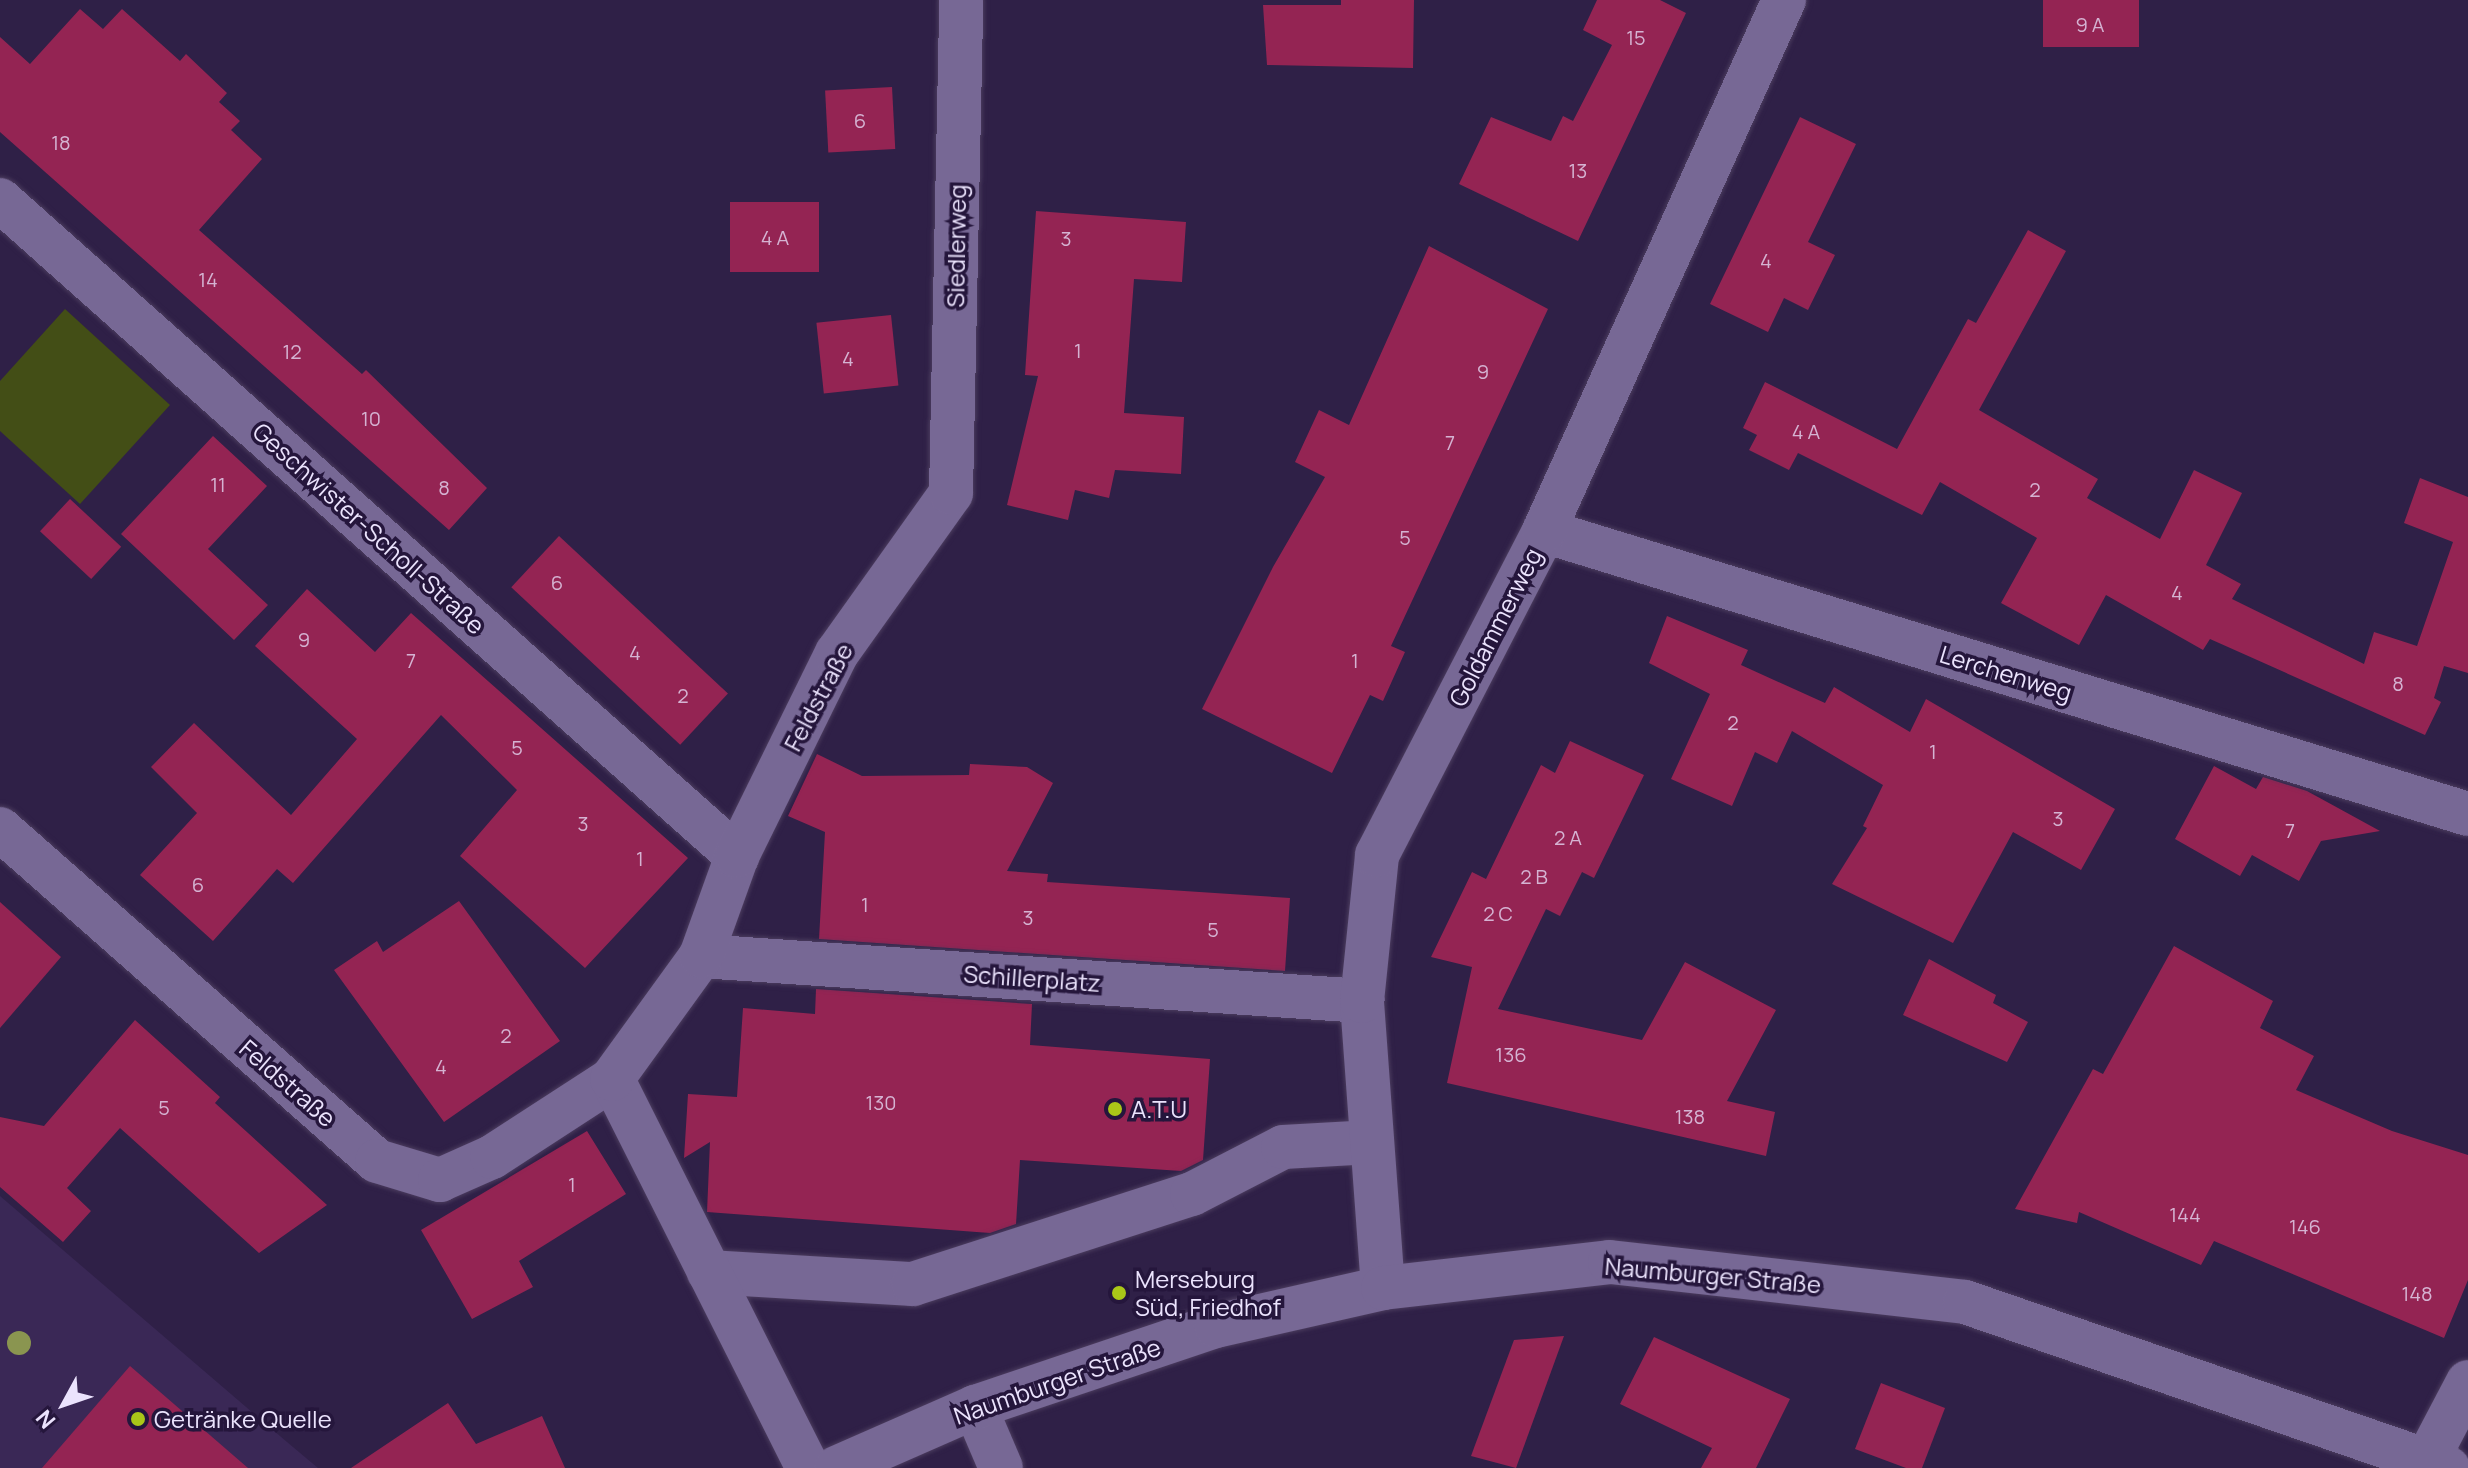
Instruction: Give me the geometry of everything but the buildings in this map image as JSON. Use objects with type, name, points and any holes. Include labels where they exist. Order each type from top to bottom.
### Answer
[{"type":"street","name":"Siedlerweg","points":[[951,493],[961,0]]},
{"type":"street","name":"Goldammerweg","points":[[1383,1288],[1362,1001],[1377,855],[1544,531],[1784,0]]},
{"type":"street","name":"Geschwister-Scholl-Straße","points":[[0,200],[737,856]]},
{"type":"street","name":"Feldstraße","points":[[0,829],[377,1161],[440,1180],[492,1157],[612,1079],[701,956],[737,856],[837,653],[951,493]]},
{"type":"street","name":"Lerchenweg","points":[[1544,531],[2468,814]]},
{"type":"street","name":"Schillerplatz","points":[[701,956],[1362,1001]]},
{"type":"street","points":[[612,1079],[808,1468]]},
{"type":"street","points":[[709,1272],[913,1284],[1192,1194],[1283,1147],[1372,1142]]},
{"type":"street","name":"Naumburger Straße","points":[[836,1468],[975,1407],[1216,1326],[1383,1288],[1610,1262],[1965,1302],[2438,1464]]},
{"type":"street","points":[[2438,1464],[2468,1382]]},
{"type":"street","points":[[975,1407],[1001,1468]]},
{"type":"shaded area","points":[[0,1196],[287,1442],[318,1468],[0,1468]]},
{"type":"green space","points":[[65,309],[170,405],[80,504],[0,431],[0,381]]},
{"type":"place","name":"A.T.U","points":[[1115,1109]]},
{"type":"place","name":"Merseburg Süd, Friedhof","points":[[1119,1293]]},
{"type":"place","name":"Getränke Quelle","points":[[138,1419]]}]
